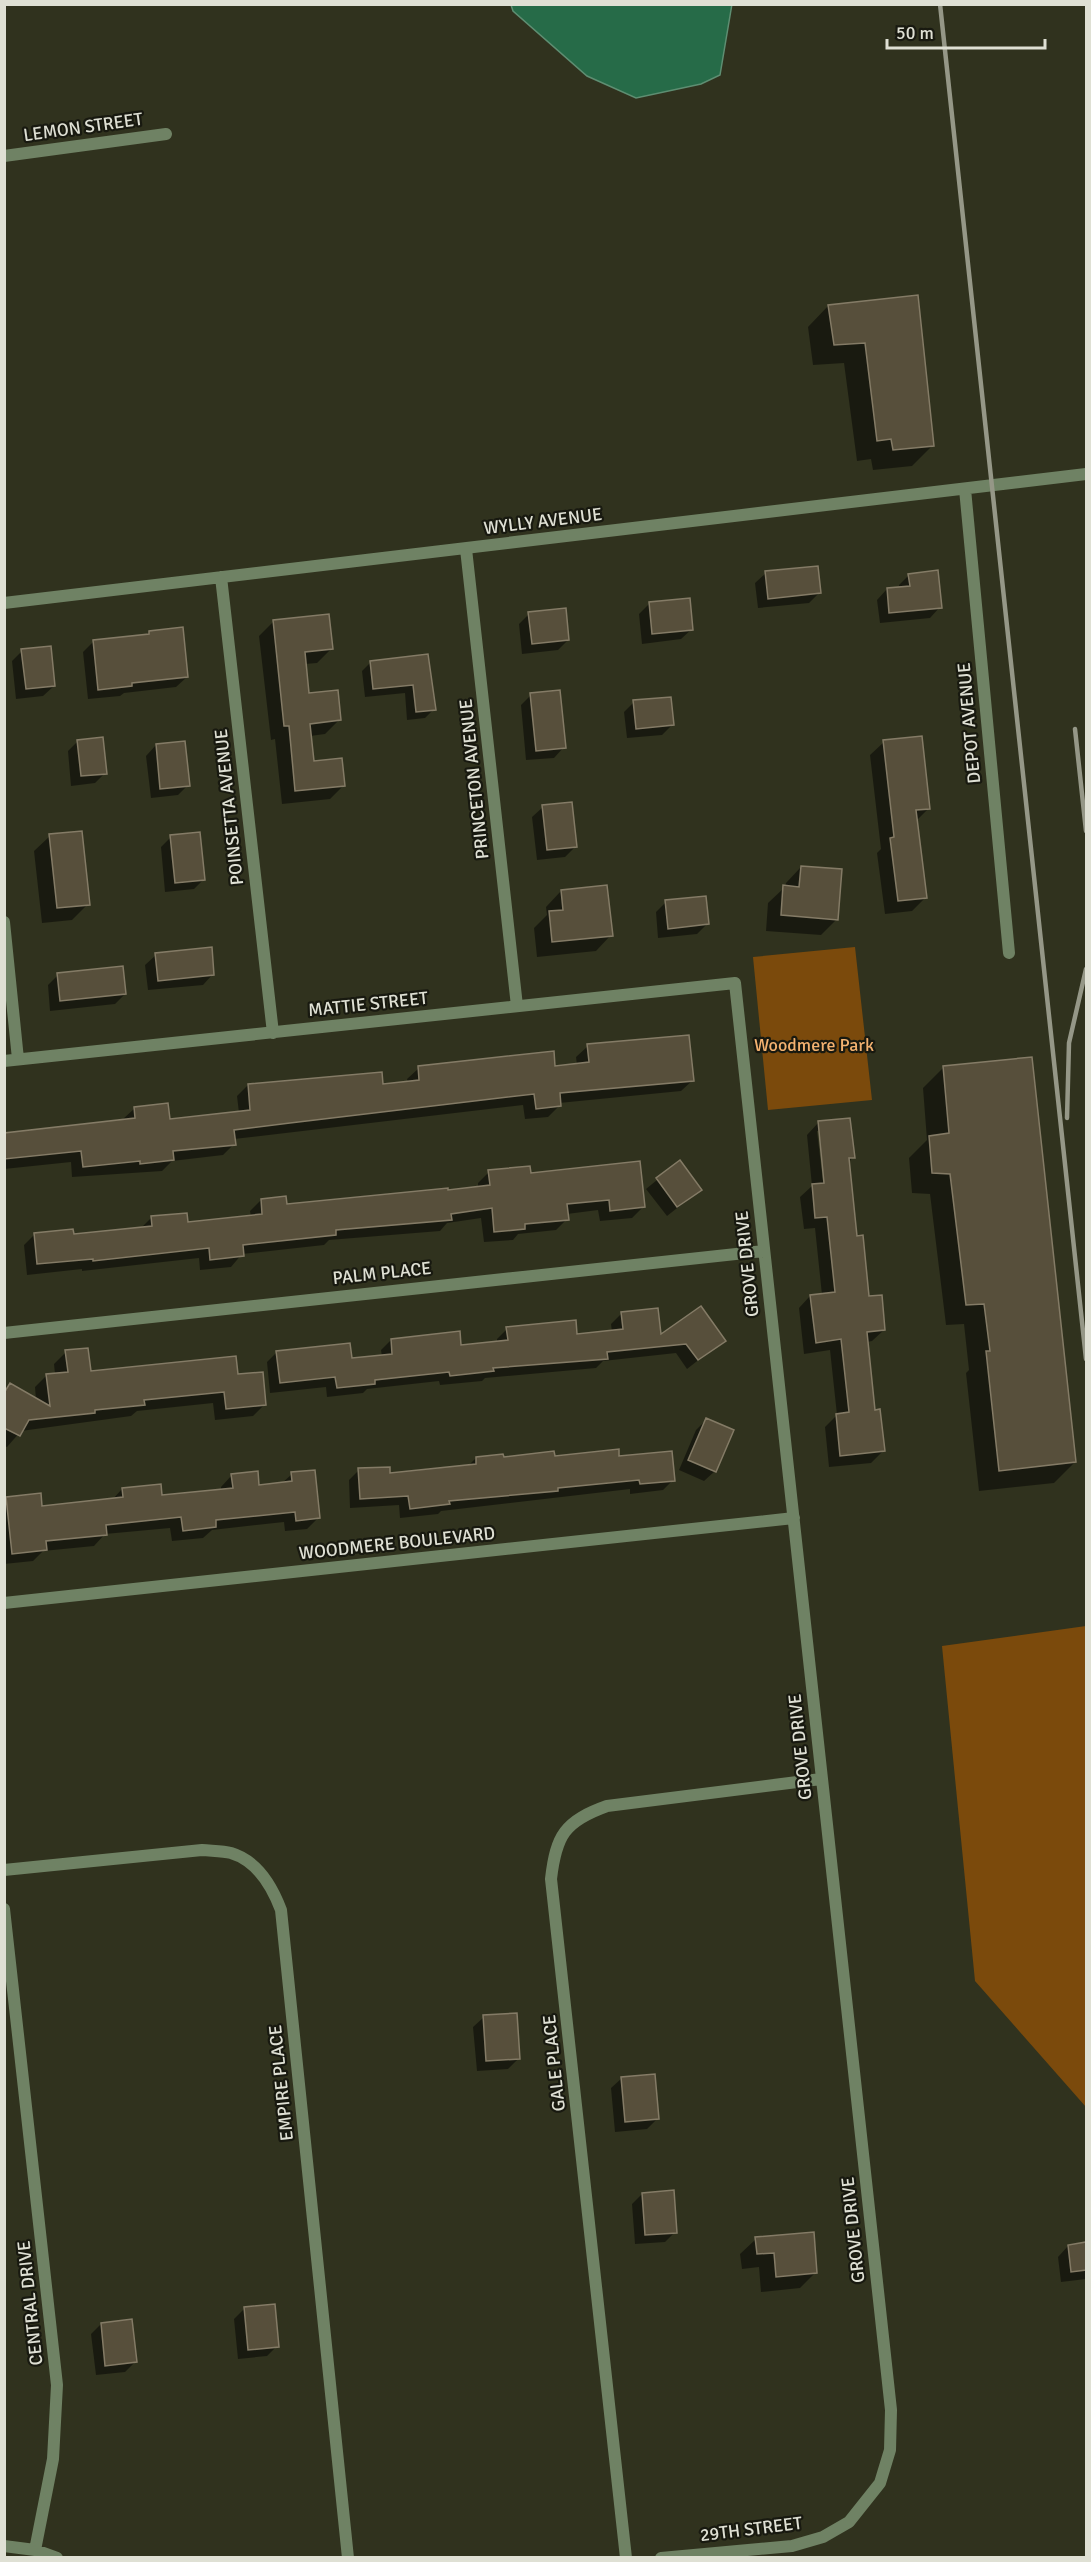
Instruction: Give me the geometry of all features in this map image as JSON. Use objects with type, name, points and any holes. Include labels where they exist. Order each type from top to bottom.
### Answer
[{"type":"street","name":"LEMON STREET","points":[[4,156],[166,134]]},
{"type":"street","name":"WYLLY AVENUE","points":[[4,603],[1086,474]]},
{"type":"street","name":"DEPOT AVENUE","points":[[965,489],[1009,953]]},
{"type":"street","name":"PRINCETON AVENUE","points":[[466,549],[517,1006]]},
{"type":"street","name":"POINSETTA AVENUE","points":[[221,577],[273,1033]]},
{"type":"street","points":[[4,922],[18,1059]]},
{"type":"street","name":"MATTIE STREET","points":[[4,1061],[735,983]]},
{"type":"street","name":"GROVE DRIVE","points":[[735,983],[891,2410],[890,2450],[880,2483],[867,2501]]},
{"type":"street","name":"PALM PLACE","points":[[4,1333],[764,1251]]},
{"type":"street","name":"WOODMERE BOULEVARD","points":[[4,1603],[794,1518]]},
{"type":"street","name":"GALE PLACE","points":[[626,2558],[553,1891],[554,1854],[562,1834],[584,1814],[607,1806],[821,1779]]},
{"type":"street","name":"EMPIRE PLACE","points":[[4,1870],[202,1850],[232,1853],[255,1867],[271,1885],[281,1910],[348,2558]]},
{"type":"street","name":"CENTRAL DRIVE","points":[[4,1909],[57,2385],[53,2459],[35,2550]]},
{"type":"street","name":"29TH STREET","points":[[661,2558],[792,2546],[823,2537],[849,2522],[867,2501]]},
{"type":"street","points":[[4,2546],[35,2550],[57,2558]]},
{"type":"green space","name":"Woodmere Park","points":[[855,947],[872,1100],[768,1110],[753,957]]},
{"type":"green space","points":[[1086,1626],[1086,2107],[975,1981],[942,1646]]},
{"type":"shaded area","points":[[732,4],[720,75],[701,84],[636,98],[587,76],[513,11],[511,5]]},
{"type":"building","points":[[918,295],[934,446],[893,450],[891,439],[877,441],[865,343],[834,345],[828,305]]},
{"type":"building","points":[[818,566],[821,593],[768,599],[765,571]]},
{"type":"building","points":[[938,570],[942,608],[889,613],[887,588],[910,586],[908,574]]},
{"type":"building","points":[[690,598],[693,630],[652,634],[649,602]]},
{"type":"building","points":[[566,608],[569,640],[532,644],[528,612]]},
{"type":"building","points":[[329,614],[333,649],[305,652],[309,693],[338,690],[341,720],[310,724],[314,761],[342,758],[345,786],[295,791],[289,726],[284,726],[273,620]]},
{"type":"building","points":[[183,627],[188,677],[132,683],[132,686],[98,690],[93,640],[149,634],[149,631]]},
{"type":"building","points":[[51,646],[55,686],[26,689],[21,649]]},
{"type":"building","points":[[428,654],[436,710],[416,712],[413,685],[373,689],[370,661]]},
{"type":"building","points":[[560,690],[566,748],[536,751],[530,693]]},
{"type":"building","points":[[671,697],[674,725],[636,729],[633,700]]},
{"type":"building","points":[[922,736],[930,809],[916,810],[927,898],[898,901],[890,838],[894,837],[883,740]]},
{"type":"building","points":[[103,737],[107,774],[81,776],[77,740]]},
{"type":"building","points":[[185,741],[190,786],[160,789],[156,744]]},
{"type":"building","points":[[572,802],[577,847],[547,850],[542,805]]},
{"type":"building","points":[[82,831],[90,905],[57,908],[49,834]]},
{"type":"building","points":[[200,832],[205,880],[175,883],[170,835]]},
{"type":"building","points":[[801,866],[842,869],[838,920],[781,915],[783,885],[799,887]]},
{"type":"building","points":[[607,885],[613,936],[552,942],[549,911],[563,910],[561,890]]},
{"type":"building","points":[[706,896],[709,924],[668,929],[665,900]]},
{"type":"building","points":[[212,947],[214,975],[158,981],[155,953]]},
{"type":"building","points":[[123,966],[126,994],[60,1001],[57,973]]},
{"type":"building","points":[[689,1035],[694,1081],[560,1093],[561,1106],[536,1109],[534,1094],[234,1130],[236,1145],[173,1151],[174,1160],[140,1164],[140,1161],[83,1167],[81,1151],[4,1159],[4,1133],[135,1118],[134,1107],[168,1103],[170,1119],[250,1110],[248,1084],[382,1072],[383,1084],[419,1080],[418,1066],[554,1051],[555,1066],[589,1062],[587,1044]]},
{"type":"building","points":[[1032,1057],[1076,1462],[999,1471],[986,1351],[990,1351],[984,1304],[966,1305],[950,1174],[932,1173],[929,1136],[949,1133],[943,1066]]},
{"type":"building","points":[[850,1118],[855,1158],[849,1158],[857,1236],[863,1235],[869,1296],[882,1295],[885,1330],[867,1332],[875,1410],[880,1409],[885,1451],[840,1456],[836,1414],[849,1412],[841,1339],[816,1343],[810,1295],[835,1292],[827,1217],[815,1218],[812,1184],[824,1183],[818,1121]]},
{"type":"building","points":[[680,1160],[702,1190],[677,1207],[656,1178]]},
{"type":"building","points":[[640,1161],[645,1207],[610,1211],[609,1200],[567,1204],[569,1220],[525,1224],[525,1229],[494,1232],[492,1208],[451,1214],[452,1220],[336,1230],[336,1235],[243,1245],[244,1256],[210,1260],[209,1248],[93,1261],[93,1259],[37,1264],[34,1233],[73,1229],[74,1234],[152,1226],[151,1216],[187,1213],[188,1222],[262,1214],[261,1199],[286,1196],[287,1204],[490,1185],[488,1170],[530,1166],[531,1173]]},
{"type":"building","points":[[701,1306],[726,1341],[698,1360],[686,1344],[607,1352],[608,1359],[493,1368],[494,1371],[450,1376],[449,1372],[375,1380],[375,1384],[337,1388],[335,1377],[280,1383],[276,1351],[350,1343],[352,1358],[392,1354],[391,1339],[460,1331],[461,1345],[508,1340],[506,1327],[576,1320],[577,1334],[623,1329],[621,1312],[658,1308],[661,1334]]},
{"type":"building","points":[[88,1348],[91,1371],[236,1356],[238,1374],[263,1372],[266,1405],[226,1409],[224,1392],[144,1400],[145,1405],[29,1420],[20,1436],[4,1428],[4,1393],[10,1383],[50,1406],[46,1374],[68,1372],[65,1350]]},
{"type":"building","points":[[706,1418],[734,1430],[716,1472],[688,1460]]},
{"type":"building","points":[[619,1449],[619,1456],[672,1451],[675,1481],[640,1484],[639,1480],[558,1488],[558,1491],[449,1501],[450,1504],[410,1509],[408,1496],[360,1499],[358,1468],[390,1467],[390,1473],[476,1464],[476,1457],[503,1454],[504,1457],[554,1451],[555,1456]]},
{"type":"building","points":[[315,1470],[320,1518],[296,1521],[295,1512],[216,1520],[216,1527],[183,1531],[181,1517],[106,1525],[107,1535],[46,1541],[47,1550],[12,1554],[6,1497],[41,1493],[42,1506],[123,1497],[122,1488],[161,1484],[162,1495],[233,1488],[231,1474],[258,1471],[259,1485],[292,1481],[291,1472]]},
{"type":"building","points":[[517,2013],[520,2059],[486,2061],[483,2015]]},
{"type":"building","points":[[655,2074],[659,2119],[625,2122],[621,2077]]},
{"type":"building","points":[[674,2190],[677,2233],[645,2235],[642,2193]]},
{"type":"building","points":[[814,2232],[817,2273],[776,2277],[774,2253],[757,2254],[755,2237]]},
{"type":"building","points":[[1086,2242],[1086,2270],[1071,2272],[1068,2245]]},
{"type":"building","points":[[275,2304],[279,2347],[248,2350],[244,2307]]},
{"type":"building","points":[[132,2319],[137,2362],[105,2366],[101,2323]]},
{"type":"railway","points":[[940,4],[1086,1359]]},
{"type":"railway","points":[[1075,729],[1086,831]]},
{"type":"railway","points":[[1067,1118],[1069,1043],[1086,969]]}]
